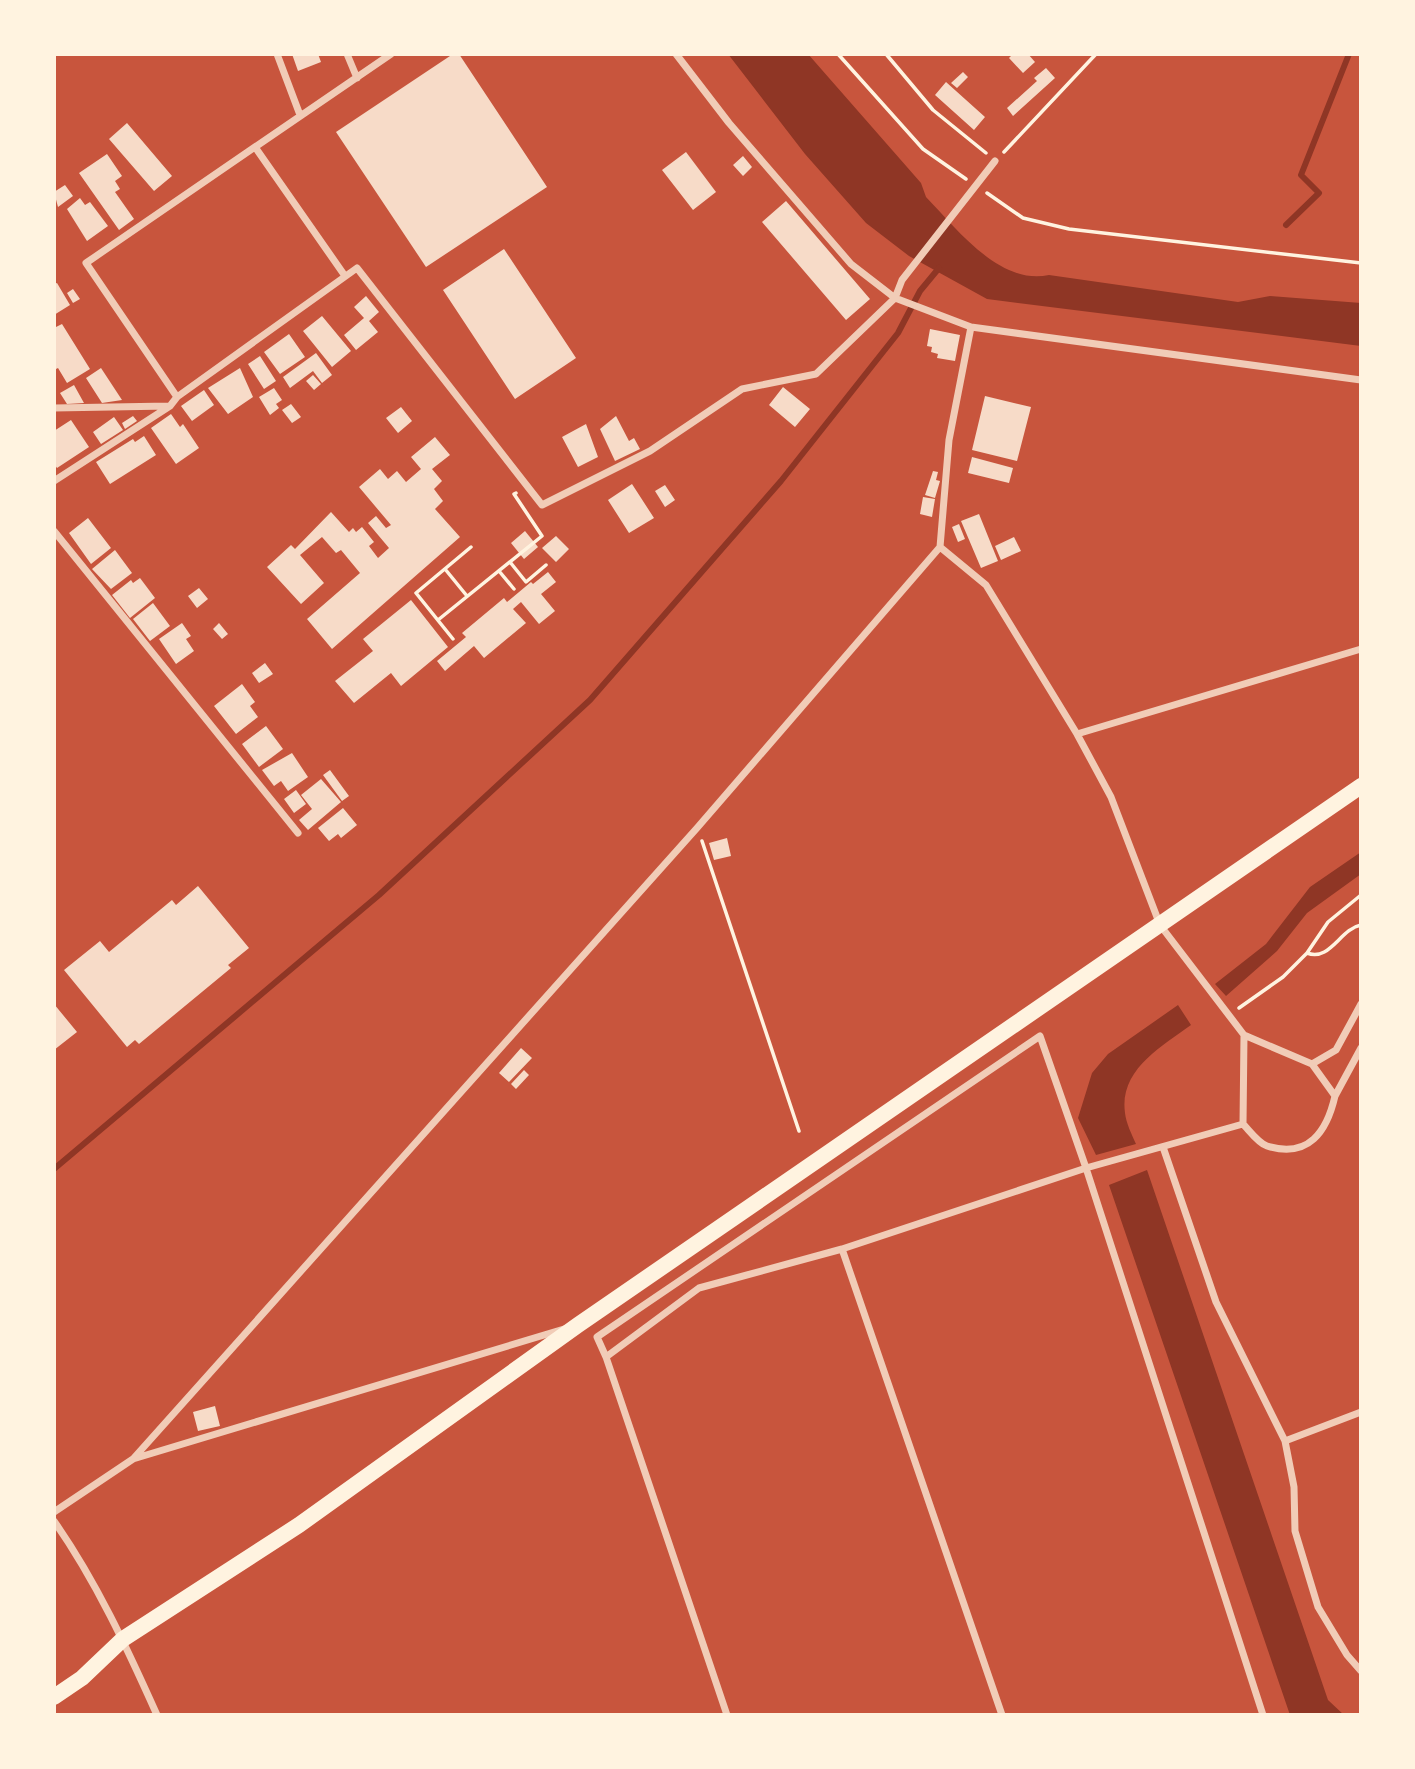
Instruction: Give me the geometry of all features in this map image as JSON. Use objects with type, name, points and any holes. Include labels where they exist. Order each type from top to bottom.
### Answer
[{"type":"main road","points":[[54,1697],[82,1678],[123,1639],[299,1525],[578,1325],[1361,786]]},
{"type":"street","points":[[278,54],[300,115]]},
{"type":"street","points":[[348,54],[356,78]]},
{"type":"street","points":[[177,397],[86,263],[391,54]]},
{"type":"street","points":[[676,54],[729,123],[851,264],[898,299],[971,327],[1361,380]]},
{"type":"street","points":[[255,147],[345,276]]},
{"type":"street","points":[[54,481],[170,406],[177,397],[357,268],[542,505],[650,451],[742,389],[816,374],[898,299],[902,280],[995,161]]},
{"type":"street","points":[[54,1513],[133,1459],[697,828],[940,547],[950,440],[971,327]]},
{"type":"street","points":[[54,408],[170,406]]},
{"type":"street","points":[[54,531],[298,833]]},
{"type":"street","points":[[940,547],[986,585],[1077,734],[1111,797],[1160,925],[1244,1035],[1312,1064],[1335,1096]]},
{"type":"street","points":[[1077,734],[1361,649]]},
{"type":"street","points":[[1312,1064],[1336,1050],[1361,1004]]},
{"type":"street","points":[[1244,1035],[1242,1124],[1265,1146],[1291,1148],[1315,1141],[1330,1120],[1335,1096],[1361,1048]]},
{"type":"street","points":[[727,1715],[597,1337],[1040,1036],[1086,1168],[1264,1715]]},
{"type":"street","points":[[606,1357],[699,1288],[842,1249],[1086,1168],[1242,1124]]},
{"type":"street","points":[[1163,1147],[1216,1301],[1285,1441],[1294,1486],[1295,1531],[1318,1607],[1347,1655],[1361,1671]]},
{"type":"street","points":[[842,1249],[1002,1715]]},
{"type":"street","points":[[133,1459],[578,1325]]},
{"type":"street","points":[[1285,1441],[1361,1412]]},
{"type":"street","points":[[54,1521],[73,1548],[123,1639],[157,1715]]},
{"type":"path","points":[[838,54],[923,149],[1023,218],[1069,229],[1361,263]]},
{"type":"path","points":[[886,54],[933,110],[995,161],[1096,54]]},
{"type":"path","points":[[438,620],[542,536],[514,494],[527,486]]},
{"type":"path","points":[[453,639],[415,593],[471,547]]},
{"type":"path","points":[[510,562],[526,582],[546,565]]},
{"type":"path","points":[[445,569],[467,596]]},
{"type":"path","points":[[499,571],[514,589]]},
{"type":"path","points":[[697,828],[799,1131]]},
{"type":"path","points":[[1228,1015],[1283,977],[1307,953],[1328,922],[1361,895]]},
{"type":"path","points":[[1307,953],[1315,956],[1326,953],[1344,934],[1361,925]]},
{"type":"shaded area","points":[[728,54],[808,54],[921,183],[926,197],[951,224],[980,252],[1013,272],[1238,302],[1270,296],[1361,303],[1361,346],[987,299],[909,256],[866,223],[805,154]]},
{"type":"shaded area","points":[[1361,852],[1361,874],[1307,913],[1277,951],[1226,996],[1215,984],[1266,944],[1310,887]]},
{"type":"shaded area","points":[[1178,1005],[1191,1025],[1144,1061],[1129,1084],[1125,1113],[1136,1144],[1096,1155],[1078,1118],[1092,1073],[1108,1054]]},
{"type":"shaded area","points":[[1147,1170],[1328,1700],[1344,1715],[1290,1715],[1109,1185]]},
{"type":"building","points":[[292,54],[318,54],[321,62],[298,71]]},
{"type":"building","points":[[453,54],[459,54],[547,187],[426,267],[336,132]]},
{"type":"building","points":[[1013,54],[1028,54],[1035,62],[1023,73],[1009,58]]},
{"type":"building","points":[[1046,68],[1055,78],[1013,116],[1007,108],[1037,81],[1034,78]]},
{"type":"building","points":[[963,72],[968,77],[957,88],[951,83]]},
{"type":"building","points":[[946,82],[985,117],[974,130],[935,95]]},
{"type":"building","points":[[127,123],[172,176],[154,191],[109,139]]},
{"type":"building","points":[[686,152],[716,192],[693,210],[662,170]]},
{"type":"building","points":[[107,154],[122,176],[115,181],[120,189],[115,192],[134,219],[119,230],[79,173]]},
{"type":"building","points":[[743,156],[752,167],[743,176],[733,165]]},
{"type":"building","points":[[65,185],[73,196],[58,207],[54,192]]},
{"type":"building","points":[[80,198],[85,205],[90,202],[108,226],[87,241],[67,209]]},
{"type":"building","points":[[786,201],[870,299],[846,320],[762,222]]},
{"type":"building","points":[[504,249],[576,358],[515,399],[443,290]]},
{"type":"building","points":[[57,283],[70,305],[54,315],[54,284]]},
{"type":"building","points":[[73,289],[80,299],[73,303],[67,293]]},
{"type":"building","points":[[366,296],[379,312],[369,321],[378,332],[356,350],[344,335],[364,318],[354,307]]},
{"type":"building","points":[[322,316],[351,351],[332,367],[303,331]]},
{"type":"building","points":[[62,324],[90,369],[67,383],[58,368],[54,370],[54,328]]},
{"type":"building","points":[[930,329],[960,335],[955,361],[937,358],[938,354],[931,352],[932,347],[927,346]]},
{"type":"building","points":[[289,334],[305,357],[280,374],[264,352]]},
{"type":"building","points":[[316,353],[332,375],[322,383],[313,371],[290,388],[283,377]]},
{"type":"building","points":[[260,356],[276,381],[264,389],[248,364]]},
{"type":"building","points":[[101,368],[122,400],[102,403],[86,378]]},
{"type":"building","points":[[240,368],[253,397],[228,414],[208,388]]},
{"type":"building","points":[[313,375],[321,384],[314,390],[306,381]]},
{"type":"building","points":[[74,385],[84,403],[67,404],[60,393]]},
{"type":"building","points":[[783,387],[810,409],[795,427],[769,405]]},
{"type":"building","points":[[274,388],[282,400],[276,404],[279,408],[270,415],[259,397]]},
{"type":"building","points":[[204,390],[214,405],[192,421],[181,406]]},
{"type":"building","points":[[985,396],[1031,407],[1017,461],[972,450]]},
{"type":"building","points":[[291,404],[301,417],[292,423],[282,410]]},
{"type":"building","points":[[401,407],[412,421],[398,433],[386,418]]},
{"type":"building","points":[[171,414],[180,427],[183,424],[199,448],[176,464],[151,428]]},
{"type":"building","points":[[133,416],[137,421],[125,429],[122,423]]},
{"type":"building","points":[[616,416],[629,441],[634,438],[640,449],[615,461],[600,429]]},
{"type":"building","points":[[114,417],[123,430],[101,444],[93,432]]},
{"type":"building","points":[[71,420],[89,447],[57,468],[54,464],[54,431]]},
{"type":"building","points":[[586,424],[598,457],[578,467],[562,437]]},
{"type":"building","points":[[144,436],[156,455],[110,484],[96,462],[133,439],[135,442]]},
{"type":"building","points":[[435,437],[450,455],[432,469],[442,481],[434,489],[443,501],[435,509],[460,537],[332,649],[307,619],[360,573],[341,550],[336,553],[322,537],[300,555],[324,583],[301,604],[267,567],[291,545],[295,549],[331,512],[349,532],[353,528],[356,532],[362,527],[374,542],[369,546],[378,558],[389,548],[368,523],[376,516],[386,528],[391,525],[359,487],[380,469],[388,479],[397,471],[406,482],[421,469],[411,457]]},
{"type":"building","points":[[972,457],[1013,468],[1009,483],[968,473]]},
{"type":"building","points":[[933,471],[938,472],[936,480],[940,481],[935,498],[925,495]]},
{"type":"building","points":[[632,484],[654,518],[629,533],[608,500]]},
{"type":"building","points":[[665,485],[675,500],[665,507],[655,491]]},
{"type":"building","points":[[923,497],[935,499],[932,517],[920,514]]},
{"type":"building","points":[[979,514],[998,561],[981,568],[961,521]]},
{"type":"building","points":[[88,518],[111,548],[91,564],[69,533]]},
{"type":"building","points":[[959,524],[965,539],[958,542],[952,527]]},
{"type":"building","points":[[525,531],[538,547],[524,559],[511,543]]},
{"type":"building","points":[[556,536],[569,549],[556,562],[542,548]]},
{"type":"building","points":[[1014,537],[1021,551],[1001,560],[995,546]]},
{"type":"building","points":[[115,550],[132,573],[111,589],[92,569]]},
{"type":"building","points":[[548,572],[556,582],[541,594],[555,611],[539,624],[521,602],[513,609],[526,623],[484,658],[474,646],[445,671],[437,661],[466,637],[462,633],[504,598],[507,602]]},
{"type":"building","points":[[140,578],[155,598],[130,618],[112,595],[131,580],[133,583]]},
{"type":"building","points":[[199,588],[208,599],[197,608],[188,596]]},
{"type":"building","points":[[411,600],[448,647],[401,686],[391,673],[354,703],[335,681],[373,651],[363,639]]},
{"type":"building","points":[[153,603],[170,626],[150,641],[133,619]]},
{"type":"building","points":[[182,623],[191,636],[186,639],[194,651],[176,664],[159,639]]},
{"type":"building","points":[[219,623],[228,634],[222,639],[213,629]]},
{"type":"building","points":[[265,663],[273,674],[259,683],[252,673]]},
{"type":"building","points":[[242,684],[255,702],[250,706],[258,717],[236,734],[214,706]]},
{"type":"building","points":[[266,726],[283,749],[259,767],[242,744]]},
{"type":"building","points":[[292,753],[308,777],[288,791],[281,781],[274,786],[262,770]]},
{"type":"building","points":[[330,770],[349,796],[342,801],[323,775]]},
{"type":"building","points":[[321,779],[341,802],[308,830],[299,820],[312,809],[301,795]]},
{"type":"building","points":[[296,790],[306,804],[294,813],[284,799]]},
{"type":"building","points":[[343,808],[357,825],[341,838],[338,834],[329,841],[318,828]]},
{"type":"building","points":[[727,838],[731,856],[714,860],[709,843]]},
{"type":"building","points":[[198,886],[249,948],[228,965],[231,968],[139,1044],[135,1040],[127,1047],[64,970],[100,941],[109,952],[172,900],[176,905]]},
{"type":"building","points":[[54,1004],[77,1032],[54,1050]]},
{"type":"building","points":[[521,1048],[532,1058],[509,1082],[499,1073]]},
{"type":"building","points":[[524,1070],[529,1075],[516,1089],[511,1084]]},
{"type":"building","points":[[215,1406],[220,1426],[198,1431],[193,1412]]},
{"type":"waterway","points":[[1286,225],[1319,193],[1301,175],[1349,54]]},
{"type":"waterway","points":[[54,1169],[379,895],[590,700],[781,481],[898,333],[920,291],[939,268]]}]
